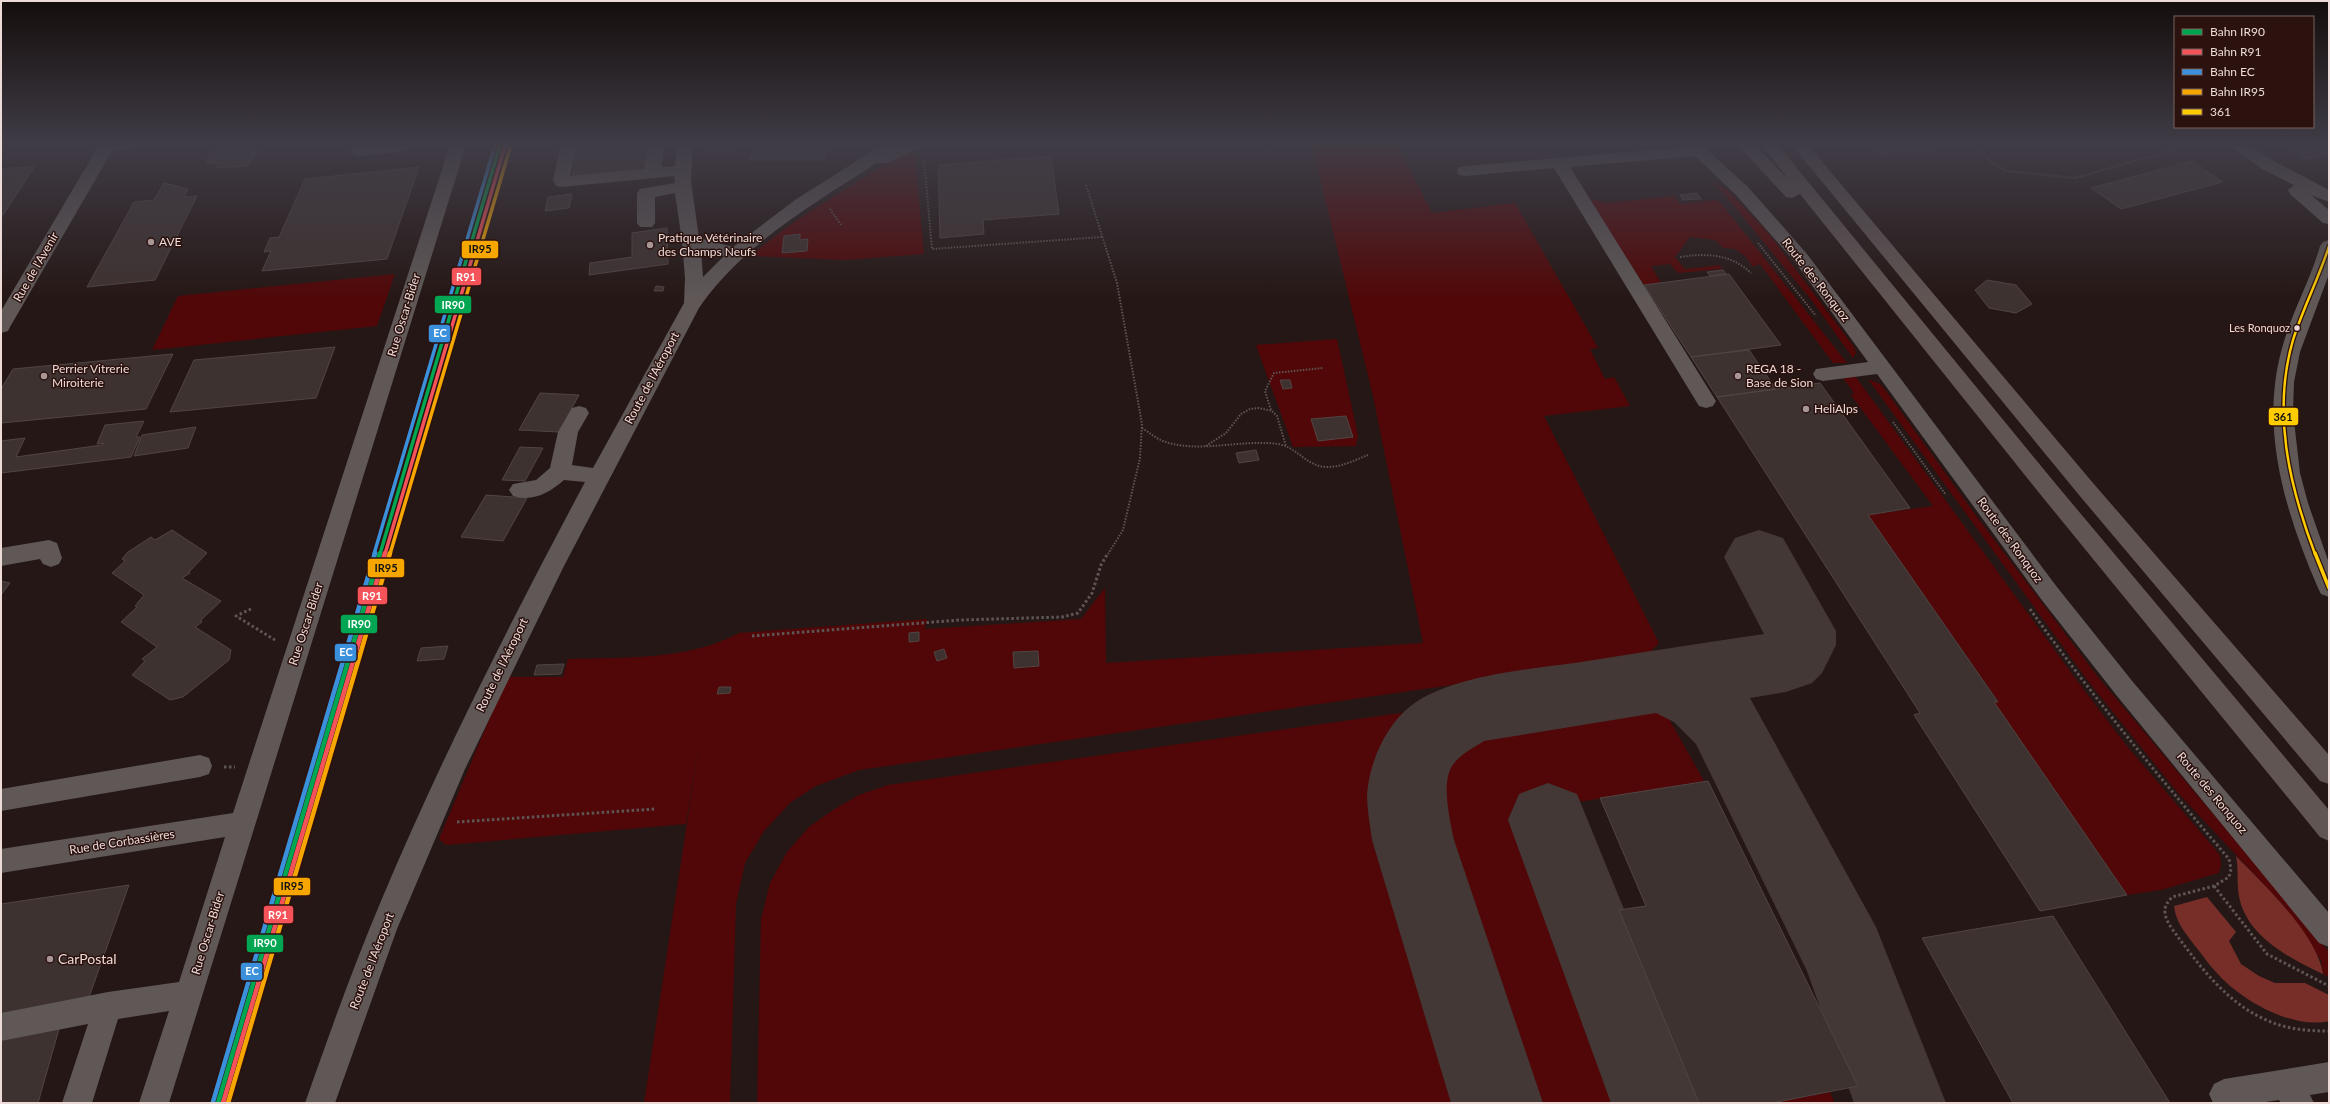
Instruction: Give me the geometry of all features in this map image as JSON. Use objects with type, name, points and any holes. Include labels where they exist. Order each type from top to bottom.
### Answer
[{"type":"highway","points":[[1795,197],[1897,304]]},
{"type":"highway","points":[[1811,197],[2146,610],[2329,829]]},
{"type":"highway","points":[[1843,197],[2086,489],[2329,774]]},
{"type":"street","name":"Rue de l'Avenir","points":[[1,328],[78,197]]},
{"type":"street","name":"Rue Oscar-Bider","points":[[154,1103],[442,197]]},
{"type":"street","points":[[646,197],[646,223]]},
{"type":"street","points":[[686,197],[694,278],[693,303]]},
{"type":"street","name":"Route de l'Aéroport","points":[[320,1103],[358,995],[427,825],[499,668],[599,476],[693,303],[716,275],[737,254],[783,218],[815,197]]},
{"type":"street","points":[[1579,197],[1706,401]]},
{"type":"street","name":"Route des Ronquoz","points":[[1745,197],[1770,221],[1883,367],[2054,599],[2125,689],[2329,934]]},
{"type":"street","points":[[2304,197],[2329,219]]},
{"type":"street","points":[[691,242],[737,254]]},
{"type":"street","points":[[2329,246],[2323,280],[2297,330],[2290,352],[2284,387],[2287,453],[2296,497],[2312,549],[2329,588]]},
{"type":"street","points":[[1823,374],[1883,367]]},
{"type":"street","points":[[520,490],[542,487],[560,472],[568,432],[579,413]]},
{"type":"street","points":[[560,472],[599,476]]},
{"type":"street","points":[[1,557],[49,549],[51,558]]},
{"type":"street","points":[[1,800],[200,766]]},
{"type":"street","name":"Rue de Corbassières","points":[[1,861],[242,823]]},
{"type":"street","points":[[1,1027],[108,1006],[189,994]]},
{"type":"street","points":[[77,1103],[108,1006]]},
{"type":"street","points":[[2228,1103],[2224,1094],[2285,1091],[2329,1078]]},
{"type":"path","points":[[924,197],[932,249],[1102,237]]},
{"type":"path","points":[[752,636],[960,620],[1062,617],[1078,613],[1092,593],[1101,565],[1123,530],[1140,458],[1142,427],[1116,283],[1090,197]]},
{"type":"path","points":[[1680,257],[1709,254],[1722,256],[1743,264],[1750,273]]},
{"type":"path","points":[[1286,446],[1277,416],[1272,411],[1265,394],[1266,384],[1274,373],[1297,372],[1323,368]]},
{"type":"path","points":[[1206,446],[1226,433],[1241,414],[1250,409],[1272,411]]},
{"type":"path","points":[[1142,427],[1162,440],[1182,445],[1206,446],[1256,441],[1286,446],[1309,464],[1326,467],[1338,467],[1368,454]]},
{"type":"path","points":[[251,609],[236,616],[280,643]]},
{"type":"path","points":[[427,825],[655,809]]},
{"type":"path","points":[[2329,986],[2267,954],[2214,886],[2172,897],[2165,907],[2166,918],[2199,966],[2242,1006],[2270,1023],[2304,1032],[2329,1032]]},
{"type":"shaded area","points":[[833,197],[919,197],[924,254],[845,260],[751,256],[772,238]]},
{"type":"shaded area","points":[[1325,197],[1424,197],[1432,213],[1515,203],[1598,348],[1590,349],[1605,379],[1614,377],[1630,406],[1544,416],[1659,643],[1650,652],[1452,685],[859,770],[816,786],[791,802],[764,831],[745,863],[736,904],[730,1103],[644,1103],[700,738],[686,824],[446,845],[439,839],[507,677],[563,677],[568,659],[655,656],[677,653],[698,649],[739,633],[927,619],[925,629],[1081,619],[1105,588],[1106,663],[1423,643],[1373,396]]},
{"type":"shaded area","points":[[1669,197],[1674,197],[1680,204],[1716,200],[1720,202],[1847,363],[1833,363],[1760,264],[1753,267],[1745,256],[1735,249],[1723,248],[1715,240],[1690,237],[1675,257],[1685,269],[1720,265],[1722,269],[1678,273],[1670,264],[1651,266],[1661,283],[1644,285],[1588,198],[1606,203]]},
{"type":"shaded area","points":[[1726,197],[1734,197],[1769,234],[1854,347],[1856,353],[1853,358],[1813,302]]},
{"type":"shaded area","points":[[395,274],[377,326],[152,350],[178,296]]},
{"type":"shaded area","points":[[1337,339],[1358,435],[1356,446],[1293,447],[1256,345]]},
{"type":"shaded area","points":[[1855,376],[2075,678],[2126,745],[2220,855],[2221,865],[2219,873],[2161,890],[2127,895],[1994,702],[1998,701],[1868,515],[1933,506],[1851,395],[1854,393],[1843,378]]},
{"type":"shaded area","points":[[1868,379],[1880,384],[1886,391],[1977,517],[2098,677],[2329,952],[2329,977],[2323,974],[2321,960],[2283,905],[2178,793],[2088,681]]},
{"type":"shaded area","points":[[1664,710],[1704,781],[1525,811],[1634,1103],[1523,1103],[1434,831],[1434,815],[1438,787],[1448,766],[1457,756],[1468,747],[1482,739]]},
{"type":"shaded area","points":[[1408,712],[1387,739],[1378,757],[1375,791],[1472,1103],[757,1103],[761,919],[770,883],[787,852],[809,827],[833,810],[859,795],[888,785]]},
{"type":"shaded area","points":[[2236,856],[2288,911],[2300,927],[2311,943],[2319,959],[2323,974],[2273,946],[2253,926],[2245,914],[2240,901]]},
{"type":"shaded area","points":[[2207,897],[2236,932],[2229,941],[2241,964],[2259,976],[2275,983],[2305,983],[2329,995],[2329,1021],[2314,1023],[2299,1021],[2283,1017],[2267,1010],[2238,992],[2210,966],[2179,922],[2174,906]]},
{"type":"shaded area","points":[[1830,1092],[1834,1102],[1772,1103]]},
{"type":"building","points":[[1,197],[15,197],[3,215],[1,215]]},
{"type":"building","points":[[156,197],[197,197],[155,280],[87,287],[134,202],[154,200]]},
{"type":"building","points":[[297,197],[409,197],[387,259],[262,271],[271,251],[264,252],[270,238],[279,237]]},
{"type":"building","points":[[548,197],[571,197],[569,208],[545,211]]},
{"type":"building","points":[[939,197],[1057,197],[1059,214],[983,220],[984,234],[940,238]]},
{"type":"building","points":[[1681,197],[1699,197],[1701,199],[1683,200]]},
{"type":"building","points":[[2103,197],[2168,197],[2121,209]]},
{"type":"building","name":"Pratique Vétérinaire des Champs Neufs","points":[[667,228],[668,264],[589,275],[590,263],[632,257],[632,233]]},
{"type":"building","points":[[800,234],[800,240],[808,239],[807,251],[782,253],[784,236]]},
{"type":"building","points":[[1723,270],[1726,274],[1710,276],[1707,272]]},
{"type":"building","points":[[1729,274],[1781,345],[1691,357],[1644,285]]},
{"type":"building","points":[[1987,280],[2016,285],[2032,304],[2016,313],[1989,308],[1975,290]]},
{"type":"building","points":[[656,286],[664,287],[663,291],[654,291]]},
{"type":"building","points":[[335,347],[316,398],[170,412],[194,360]]},
{"type":"building","points":[[1749,350],[1776,389],[1717,397],[1691,357]]},
{"type":"building","points":[[173,354],[146,409],[1,423],[1,389],[13,369]]},
{"type":"building","points":[[1280,380],[1290,380],[1292,388],[1283,389]]},
{"type":"building","points":[[1820,383],[1910,508],[1868,515],[1998,702],[1994,702],[2127,895],[2040,911],[1914,715],[1920,713],[1717,397]]},
{"type":"building","points":[[540,393],[579,395],[559,432],[519,430]]},
{"type":"building","points":[[1346,416],[1353,437],[1318,441],[1311,419]]},
{"type":"building","points":[[144,421],[136,437],[140,437],[131,457],[1,473],[1,441],[25,438],[16,457],[102,445],[104,443],[97,444],[105,425]]},
{"type":"building","points":[[196,427],[188,448],[134,456],[142,435]]},
{"type":"building","points":[[520,447],[543,448],[525,481],[502,480]]},
{"type":"building","points":[[1256,450],[1259,460],[1239,463],[1236,453]]},
{"type":"building","points":[[486,495],[527,498],[503,541],[461,537]]},
{"type":"building","points":[[172,530],[207,553],[189,572],[190,573],[182,578],[221,601],[201,620],[202,622],[195,627],[231,650],[229,660],[183,697],[170,700],[132,675],[145,661],[142,659],[157,647],[121,622],[137,607],[135,606],[144,595],[112,573],[125,561],[122,559],[128,552],[151,537],[155,540]]},
{"type":"building","points":[[1,581],[10,583],[1,595]]},
{"type":"building","points":[[919,632],[919,641],[909,642],[909,633]]},
{"type":"building","points":[[448,646],[444,659],[417,661],[421,648]]},
{"type":"building","points":[[944,649],[947,658],[937,661],[934,652]]},
{"type":"building","points":[[1038,651],[1039,666],[1014,668],[1013,652]]},
{"type":"building","points":[[564,664],[561,674],[534,675],[537,665]]},
{"type":"building","points":[[719,687],[731,687],[730,693],[717,694]]},
{"type":"building","points":[[1708,781],[1858,1086],[1772,1103],[1699,1103],[1619,910],[1646,906],[1600,798]]},
{"type":"building","points":[[129,885],[88,1000],[1,1014],[1,904]]},
{"type":"building","points":[[2053,916],[2170,1103],[2013,1103],[1922,938]]},
{"type":"building","points":[[61,1022],[38,1103],[1,1103],[1,1036]]},
{"type":"taxiway","points":[[1497,1103],[1413,840],[1408,816],[1407,795],[1409,775],[1415,757],[1425,741],[1439,728],[1458,717],[1482,709],[1786,661],[1794,655],[1800,645],[1800,631],[1759,557]]},
{"type":"taxiway","points":[[1657,682],[1687,691],[1694,695],[1708,705],[1723,721],[1845,957],[1900,1103]]},
{"type":"taxiway","points":[[1548,820],[1657,1103]]},
{"type":"rail line","name":"EC","points":[[213,1102],[480,197]]},
{"type":"rail line","name":"IR90","points":[[218,1103],[485,197]]},
{"type":"rail line","name":"R91","points":[[223,1103],[490,197]]},
{"type":"rail line","name":"IR95","points":[[228,1103],[496,197]]},
{"type":"transit line","name":"361","points":[[2329,246],[2320,273],[2298,325],[2290,352],[2285,382],[2283,413],[2285,443],[2297,502],[2317,560],[2329,588]]},
{"type":"place","name":"AVE","points":[[151,242]]},
{"type":"place","name":"Pratique Vétérinaire des Champs Neufs","points":[[650,245]]},
{"type":"place","name":"Les Ronquoz","points":[[2297,328]]},
{"type":"place","name":"Perrier Vitrerie Miroiterie","points":[[44,376]]},
{"type":"place","name":"REGA 18 - Base de Sion","points":[[1738,376]]},
{"type":"place","name":"HeliAlps","points":[[1806,409]]},
{"type":"place","name":"CarPostal","points":[[50,959]]}]
